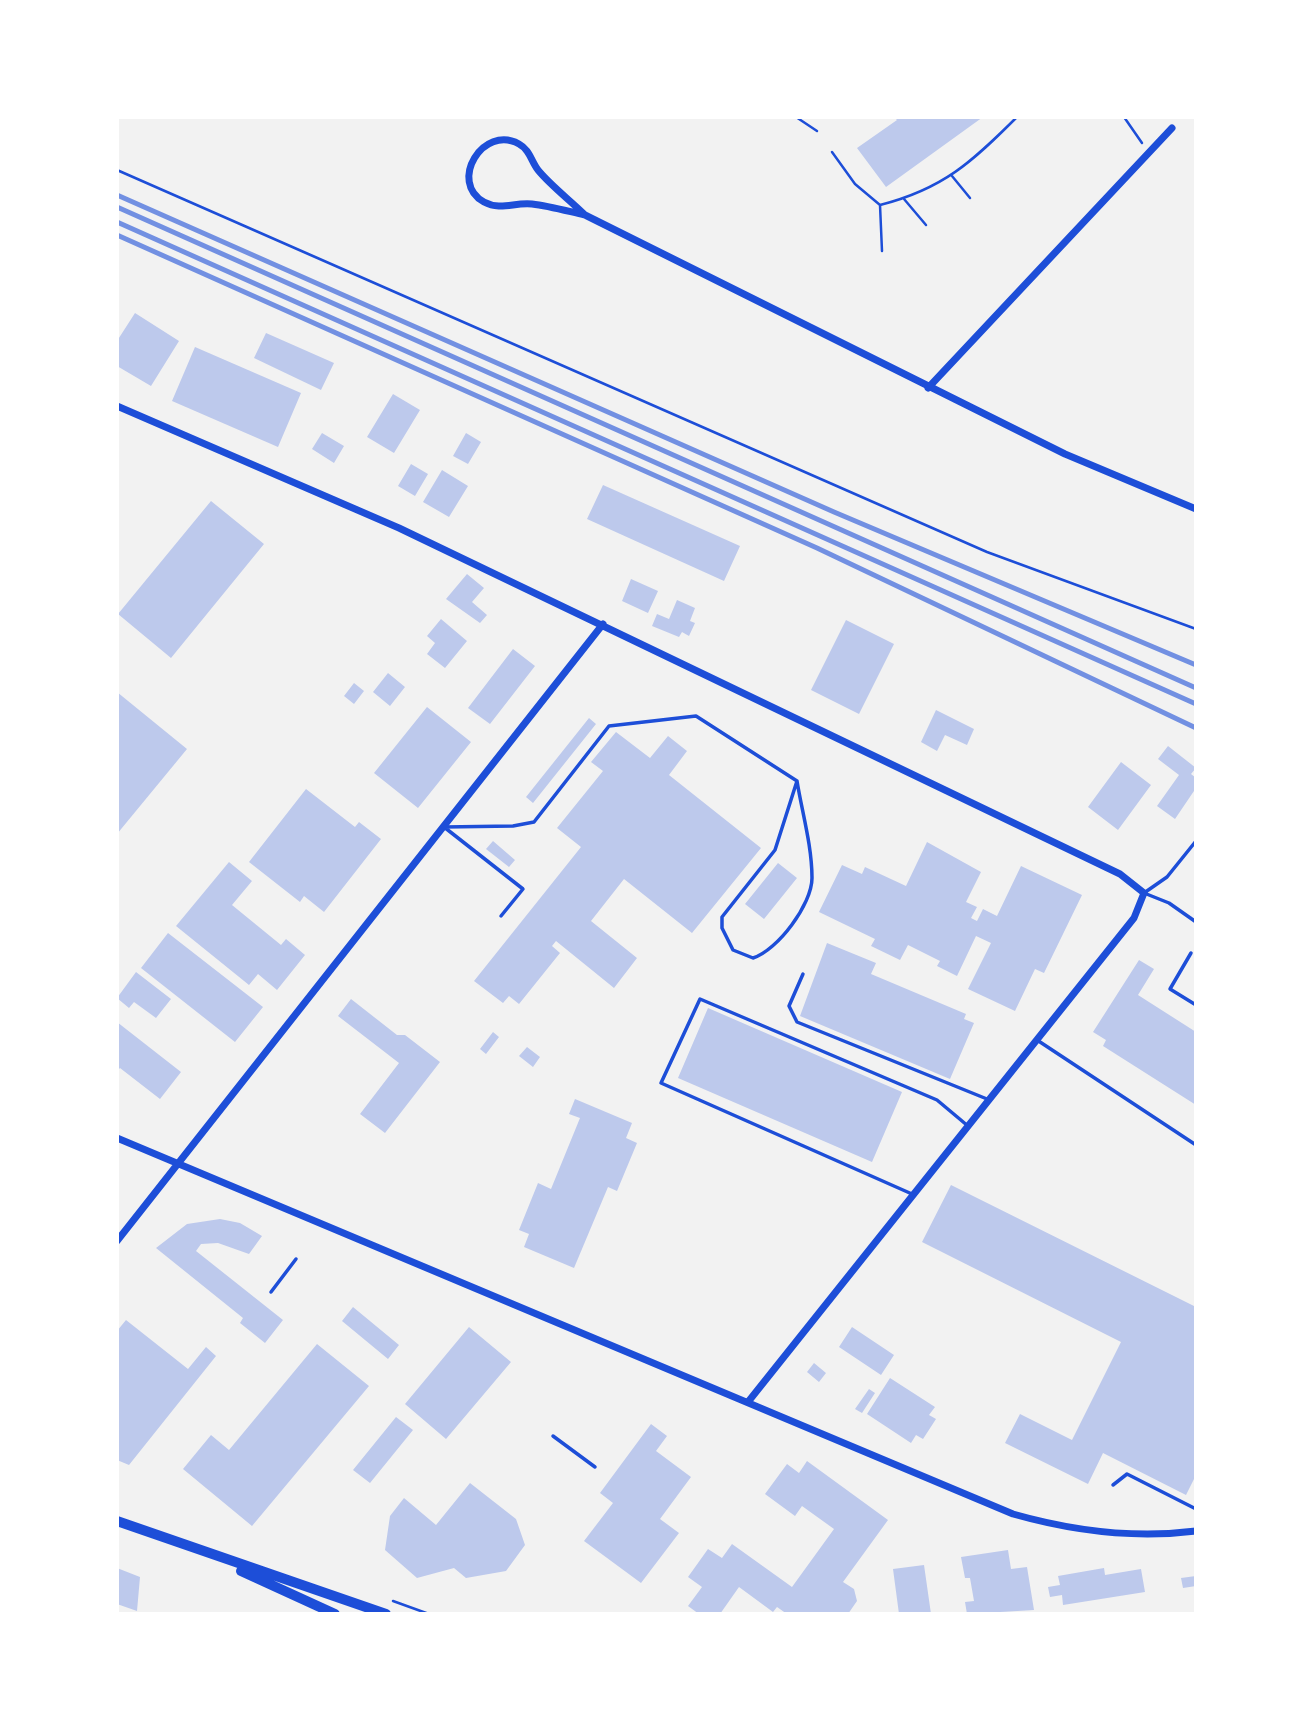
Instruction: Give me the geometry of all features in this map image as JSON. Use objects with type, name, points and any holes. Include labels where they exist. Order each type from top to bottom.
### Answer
[{"type":"main road","points":[[117,1521],[386,1614]]},
{"type":"main road","points":[[201,1552],[335,1614]]},
{"type":"street","points":[[929,388],[1172,128]]},
{"type":"street","points":[[585,215],[537,169],[530,154],[518,144],[502,140],[486,144],[474,155],[469,170],[471,186],[480,200],[495,207],[529,203],[585,215],[1065,454],[1196,509]]},
{"type":"street","points":[[117,406],[400,528],[603,624],[1120,874],[1144,893],[1134,918],[748,1402]]},
{"type":"street","points":[[117,1241],[603,624]]},
{"type":"street","points":[[117,1138],[1013,1514],[1094,1532],[1149,1535],[1196,1531]]},
{"type":"lane","points":[[444,827],[513,826],[534,822],[609,726],[696,716],[797,780],[813,880],[801,908],[775,947],[753,958],[742,956],[733,950],[726,939],[722,917],[775,850],[797,780]]},
{"type":"lane","points":[[444,827],[523,889],[501,916]]},
{"type":"lane","points":[[1144,893],[1167,877],[1196,841]]},
{"type":"lane","points":[[1144,893],[1169,903],[1196,922]]},
{"type":"lane","points":[[1191,953],[1170,989],[1196,1005]]},
{"type":"lane","points":[[803,974],[789,1006],[797,1022],[989,1100]]},
{"type":"lane","points":[[914,1194],[662,1083],[700,999],[937,1100],[968,1126]]},
{"type":"lane","points":[[1037,1040],[1196,1145]]},
{"type":"lane","points":[[271,1292],[296,1259]]},
{"type":"lane","points":[[553,1436],[595,1467]]},
{"type":"lane","points":[[1113,1485],[1127,1474],[1196,1509]]},
{"type":"path","points":[[796,117],[817,131]]},
{"type":"path","points":[[880,205],[904,199],[952,176],[967,166],[1017,117]]},
{"type":"path","points":[[1124,117],[1149,153]]},
{"type":"path","points":[[832,152],[855,184],[880,205],[882,251]]},
{"type":"path","points":[[117,170],[987,552],[1196,629]]},
{"type":"path","points":[[952,176],[970,198]]},
{"type":"path","points":[[904,199],[926,225]]},
{"type":"building","points":[[894,117],[983,117],[886,187],[857,148],[897,120]]},
{"type":"building","points":[[135,313],[179,341],[151,386],[117,366],[117,341]]},
{"type":"building","points":[[266,333],[334,363],[321,390],[254,358]]},
{"type":"building","points":[[195,347],[301,393],[278,447],[172,401]]},
{"type":"building","points":[[393,394],[420,410],[394,453],[367,437]]},
{"type":"building","points":[[322,433],[344,446],[334,463],[312,449]]},
{"type":"building","points":[[466,433],[481,442],[468,464],[453,456]]},
{"type":"building","points":[[411,464],[428,474],[415,496],[398,486]]},
{"type":"building","points":[[442,470],[468,486],[449,517],[423,502]]},
{"type":"building","points":[[603,485],[740,546],[724,581],[587,519]]},
{"type":"building","points":[[211,501],[264,544],[171,658],[118,614]]},
{"type":"building","points":[[467,574],[484,588],[472,602],[487,615],[480,623],[446,599]]},
{"type":"building","points":[[631,579],[658,591],[648,613],[622,601]]},
{"type":"building","points":[[677,600],[695,608],[690,621],[695,623],[689,636],[682,632],[679,637],[652,626],[657,614],[669,619]]},
{"type":"building","points":[[441,619],[467,641],[445,668],[427,654],[435,643],[427,636]]},
{"type":"building","points":[[846,620],[894,644],[859,714],[811,690]]},
{"type":"building","points":[[513,649],[535,666],[490,724],[468,708]]},
{"type":"building","points":[[388,673],[405,687],[390,706],[373,692]]},
{"type":"building","points":[[354,683],[364,691],[354,704],[344,696]]},
{"type":"building","points":[[117,692],[187,749],[117,834]]},
{"type":"building","points":[[427,707],[471,742],[418,808],[374,773]]},
{"type":"building","points":[[936,710],[974,729],[967,745],[945,735],[937,751],[921,742]]},
{"type":"building","points":[[589,718],[596,724],[533,803],[526,797]]},
{"type":"building","points":[[616,732],[650,758],[668,736],[687,751],[669,775],[761,848],[692,933],[624,879],[591,921],[637,958],[614,988],[556,941],[552,946],[560,953],[519,1004],[509,996],[503,1003],[474,981],[581,847],[557,828],[603,771],[591,762]]},
{"type":"building","points":[[1168,746],[1196,768],[1191,774],[1196,778],[1196,788],[1175,819],[1157,806],[1179,775],[1158,759]]},
{"type":"building","points":[[1121,762],[1151,785],[1118,830],[1088,807]]},
{"type":"building","points":[[306,789],[355,827],[359,822],[381,839],[324,912],[304,896],[300,902],[249,862]]},
{"type":"building","points":[[493,841],[515,860],[509,867],[486,849]]},
{"type":"building","points":[[927,842],[981,872],[966,902],[977,907],[971,918],[977,921],[983,909],[997,916],[1021,866],[1082,895],[1044,973],[1035,969],[1015,1011],[968,989],[991,943],[976,936],[957,976],[937,966],[940,961],[908,945],[900,960],[871,946],[875,939],[819,912],[842,865],[862,874],[865,867],[906,886]]},
{"type":"building","points":[[229,862],[252,881],[232,905],[281,945],[286,939],[305,955],[277,990],[258,974],[249,985],[176,926]]},
{"type":"building","points":[[778,863],[797,878],[764,919],[745,904]]},
{"type":"building","points":[[168,933],[263,1007],[235,1042],[141,968]]},
{"type":"building","points":[[827,943],[876,963],[871,974],[966,1014],[964,1019],[974,1023],[950,1079],[800,1016]]},
{"type":"building","points":[[1139,960],[1154,969],[1138,995],[1196,1032],[1196,1105],[1103,1046],[1106,1040],[1093,1032]]},
{"type":"building","points":[[136,972],[171,999],[156,1018],[134,1002],[129,1008],[117,998]]},
{"type":"building","points":[[351,999],[397,1035],[405,1035],[440,1062],[385,1133],[360,1114],[399,1063],[338,1016]]},
{"type":"building","points":[[708,1008],[902,1092],[872,1162],[678,1078]]},
{"type":"building","points":[[117,1022],[181,1072],[160,1099],[120,1068],[117,1071]]},
{"type":"building","points":[[493,1032],[499,1037],[486,1054],[480,1049]]},
{"type":"building","points":[[527,1047],[540,1057],[533,1067],[519,1056]]},
{"type":"building","points":[[575,1099],[632,1123],[626,1138],[637,1143],[617,1191],[608,1187],[574,1268],[524,1247],[529,1234],[519,1230],[538,1183],[551,1189],[580,1118],[569,1114]]},
{"type":"building","points":[[951,1185],[1196,1307],[1196,1475],[1186,1495],[1103,1453],[1088,1484],[1005,1443],[1020,1414],[1072,1440],[1121,1342],[922,1242]]},
{"type":"building","points":[[220,1219],[240,1223],[262,1236],[249,1254],[218,1243],[201,1244],[196,1251],[283,1320],[265,1343],[240,1323],[243,1318],[156,1248],[187,1224]]},
{"type":"building","points":[[353,1307],[399,1345],[388,1359],[342,1321]]},
{"type":"building","points":[[126,1320],[188,1369],[206,1347],[216,1356],[129,1465],[117,1460],[117,1331]]},
{"type":"building","points":[[469,1327],[511,1362],[446,1439],[405,1404]]},
{"type":"building","points":[[852,1327],[894,1355],[881,1375],[839,1347]]},
{"type":"building","points":[[317,1344],[369,1386],[252,1526],[183,1469],[211,1435],[229,1450]]},
{"type":"building","points":[[814,1363],[826,1373],[819,1382],[807,1372]]},
{"type":"building","points":[[890,1378],[935,1407],[929,1415],[936,1419],[923,1439],[916,1435],[911,1443],[867,1414]]},
{"type":"building","points":[[869,1389],[875,1393],[862,1413],[855,1409]]},
{"type":"building","points":[[396,1417],[413,1430],[370,1483],[353,1470]]},
{"type":"building","points":[[651,1424],[667,1436],[656,1451],[691,1477],[660,1519],[679,1533],[641,1583],[584,1541],[613,1503],[600,1493]]},
{"type":"building","points":[[807,1461],[888,1520],[843,1582],[854,1589],[857,1601],[848,1614],[787,1614],[777,1607],[773,1612],[739,1587],[720,1614],[699,1614],[688,1606],[702,1587],[688,1577],[708,1549],[722,1558],[732,1544],[792,1587],[834,1529],[802,1506],[795,1516],[765,1494],[787,1464],[799,1473]]},
{"type":"building","points":[[470,1483],[516,1519],[525,1545],[506,1571],[466,1578],[454,1568],[417,1578],[385,1550],[390,1516],[404,1498],[436,1525]]},
{"type":"building","points":[[1008,1550],[1011,1569],[1027,1567],[1034,1610],[967,1614],[965,1602],[974,1601],[970,1578],[965,1578],[961,1557]]},
{"type":"building","points":[[924,1565],[931,1614],[899,1614],[893,1569]]},
{"type":"building","points":[[117,1568],[140,1577],[137,1611],[117,1604]]},
{"type":"building","points":[[1104,1568],[1105,1575],[1141,1569],[1145,1592],[1063,1605],[1062,1595],[1050,1597],[1048,1587],[1060,1585],[1058,1576]]},
{"type":"building","points":[[1196,1576],[1196,1586],[1183,1588],[1181,1578]]},
{"type":"railway","points":[[117,195],[834,512],[1196,665]]},
{"type":"railway","points":[[117,207],[1196,688]]},
{"type":"railway","points":[[117,222],[1196,704]]},
{"type":"railway","points":[[117,235],[817,548],[1196,728]]}]
